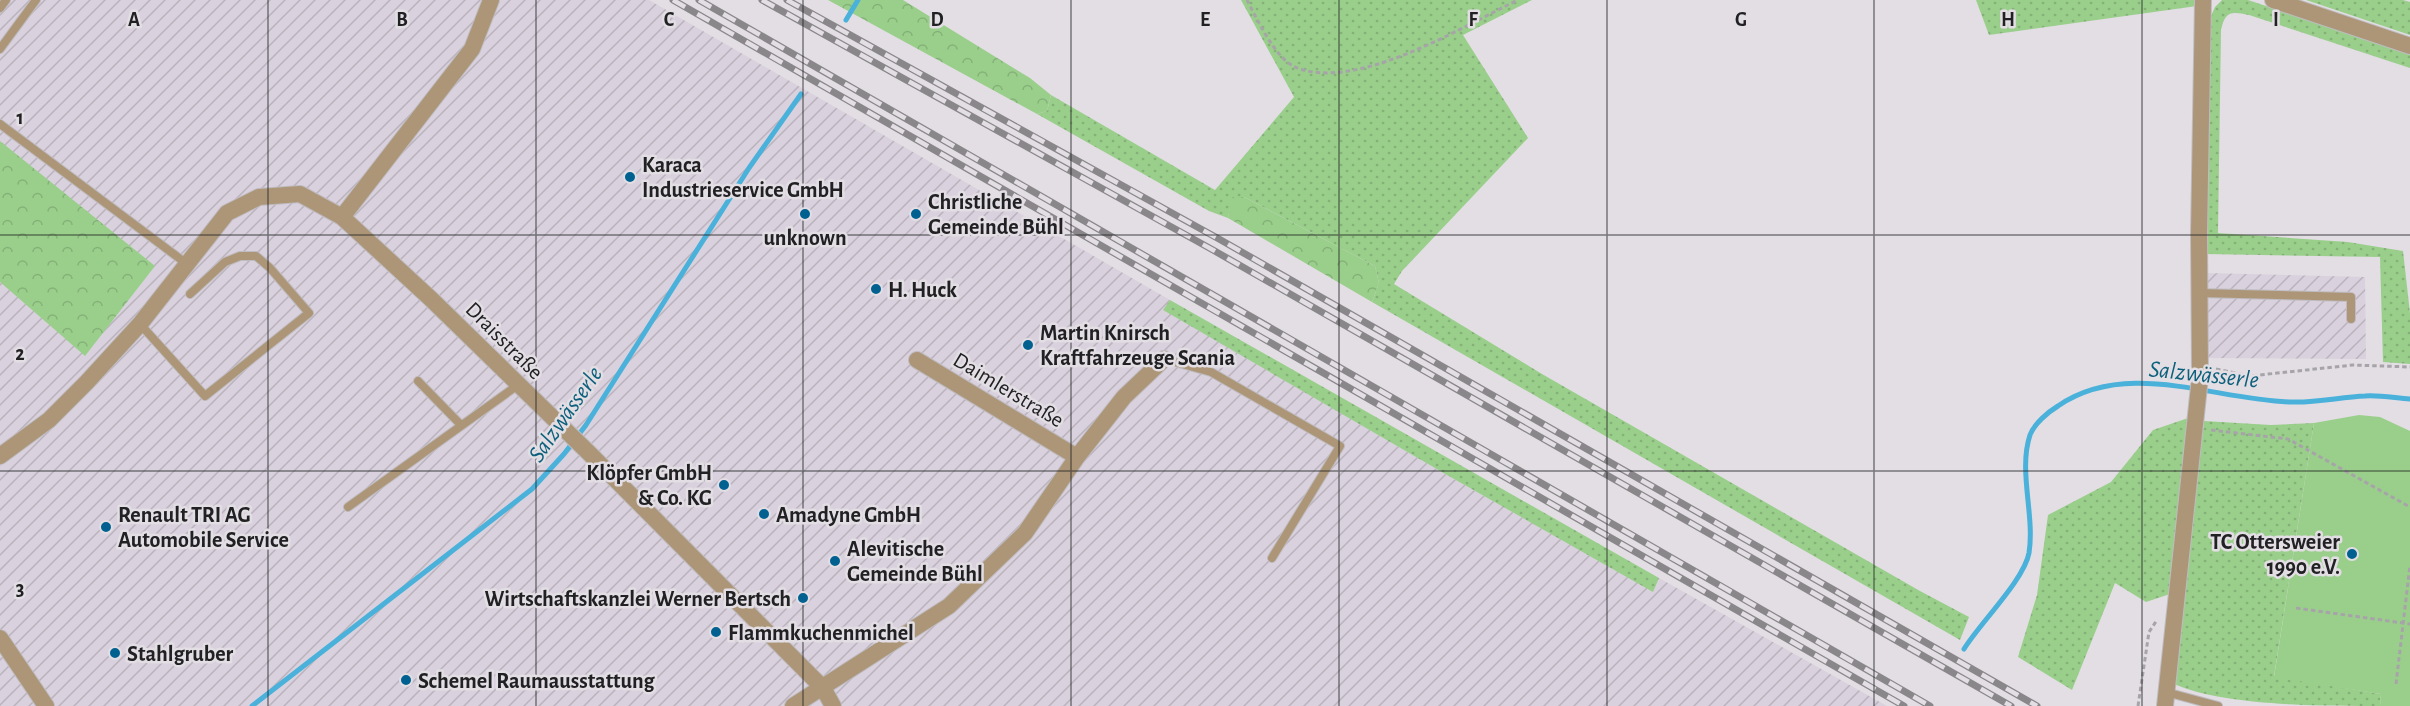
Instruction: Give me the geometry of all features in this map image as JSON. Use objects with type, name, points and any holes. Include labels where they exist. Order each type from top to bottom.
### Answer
[{"type":"street","points":[[342,217],[472,49],[491,0]]},
{"type":"street","points":[[2166,699],[2200,371],[2204,0]]},
{"type":"street","points":[[2273,0],[2410,46]]},
{"type":"street","name":"Draisstraße","points":[[0,456],[49,420],[140,324],[227,213],[259,196],[300,194],[342,217],[431,299],[590,454],[823,688],[833,706]]},
{"type":"street","name":"Daimlerstraße","points":[[793,706],[949,606],[1025,533],[1077,457],[1124,397],[1164,358]]},
{"type":"street","name":"Daimlerstraße","points":[[917,360],[1077,457]]},
{"type":"street","points":[[0,638],[46,706]]},
{"type":"lane","points":[[0,8],[6,0]]},
{"type":"lane","points":[[0,49],[36,0]]},
{"type":"lane","points":[[0,124],[188,265]]},
{"type":"lane","points":[[140,324],[205,396],[309,314],[270,268],[256,256],[240,256],[225,262],[190,294]]},
{"type":"lane","points":[[2200,293],[2351,297],[2351,319]]},
{"type":"lane","points":[[1164,358],[1211,372],[1340,446],[1272,558]]},
{"type":"lane","points":[[418,381],[461,425]]},
{"type":"lane","points":[[348,507],[518,385]]},
{"type":"lane","points":[[2166,699],[2218,706]]},
{"type":"path","points":[[1247,0],[1270,43],[1293,67],[1332,74],[1415,52],[1518,0]]},
{"type":"path","points":[[2200,371],[2250,375],[2353,365],[2410,367]]},
{"type":"path","points":[[2196,422],[2288,439],[2410,507]]},
{"type":"path","points":[[2396,684],[2410,565]]},
{"type":"path","points":[[2296,608],[2410,624]]},
{"type":"path","points":[[2138,706],[2149,632],[2155,621],[2175,613]]},
{"type":"shaded area","points":[[0,0],[649,0],[1170,300],[1164,310],[1447,475],[1652,591],[1659,578],[1887,706],[0,706]]},
{"type":"shaded area","points":[[2206,273],[2365,277],[2366,359],[2206,358]]},
{"type":"green space","points":[[828,0],[903,0],[1030,78],[1051,95],[1047,111],[1037,114]]},
{"type":"green space","points":[[1241,0],[1532,0],[1463,35],[1528,138],[1402,271],[1394,284],[1542,374],[1969,617],[1960,640],[1372,302],[1379,283],[1375,266],[1244,197],[1232,197],[1228,218],[1209,211],[1037,114],[1047,111],[1051,95],[1215,190],[1294,97]]},
{"type":"green space","points":[[1976,0],[2197,0],[2197,6],[1989,35]]},
{"type":"green space","points":[[2222,0],[2248,0],[2410,54],[2410,68],[2249,15],[2233,13],[2227,16],[2221,30],[2218,233],[2348,242],[2403,251],[2410,313],[2410,364],[2383,362],[2380,257],[2205,254],[2211,16],[2215,7]]},
{"type":"green space","points":[[2306,0],[2403,0],[2410,2],[2410,35]]},
{"type":"green space","points":[[0,141],[155,266],[85,356],[0,282]]},
{"type":"green space","points":[[1231,197],[1244,197],[1375,266],[1379,283],[1372,302],[1228,218]]},
{"type":"green space","points":[[1170,300],[1659,578],[1653,592],[1163,310]]},
{"type":"green space","name":"TC Ottersweier 1990 e.V.","points":[[2359,415],[2380,417],[2410,431],[2410,706],[2380,706],[2381,694],[2274,677],[2314,423]]},
{"type":"green space","points":[[2191,417],[2170,594],[2146,602],[2115,583],[2072,690],[2018,657],[2037,595],[2048,515],[2111,482],[2153,430]]},
{"type":"green space","points":[[2204,421],[2271,425],[2314,423],[2274,676],[2381,694],[2380,706],[2301,705],[2244,700],[2192,691],[2172,683]]},
{"type":"waterway","name":"Salzwässerle","points":[[846,20],[858,0]]},
{"type":"waterway","name":"Salzwässerle","points":[[252,706],[532,489],[564,454],[586,425],[749,168],[801,94]]},
{"type":"waterway","name":"Salzwässerle","points":[[1964,649],[2019,576],[2025,564],[2029,553],[2030,538],[2026,478],[2027,449],[2030,435],[2035,427],[2058,406],[2085,392],[2114,385],[2143,383],[2292,402],[2371,396],[2410,399]]},
{"type":"railway","points":[[673,0],[1904,706]]},
{"type":"railway","points":[[699,0],[1930,706]]},
{"type":"railway","points":[[762,0],[1213,250],[2011,706]]},
{"type":"railway","points":[[787,0],[1219,239],[2037,706]]},
{"type":"place","name":"Karaca Industrieservice GmbH","points":[[630,177]]},
{"type":"place","name":"unknown","points":[[805,214]]},
{"type":"place","name":"Christliche Gemeinde Bühl","points":[[916,214]]},
{"type":"place","name":"H. Huck","points":[[876,289]]},
{"type":"place","name":"Martin Knirsch Kraftfahrzeuge Scania","points":[[1028,345]]},
{"type":"place","name":"Klöpfer GmbH & Co. KG","points":[[724,485]]},
{"type":"place","name":"Amadyne GmbH","points":[[764,514]]},
{"type":"place","name":"Renault TRI AG Automobile Service","points":[[106,527]]},
{"type":"place","name":"TC Ottersweier 1990 e.V.","points":[[2352,554]]},
{"type":"place","name":"Alevitische Gemeinde Bühl","points":[[835,561]]},
{"type":"place","name":"Wirtschaftskanzlei Werner Bertsch","points":[[803,598]]},
{"type":"place","name":"Flammkuchenmichel","points":[[716,632]]},
{"type":"place","name":"Stahlgruber","points":[[115,653]]},
{"type":"place","name":"Schemel Raumausstattung","points":[[406,680]]}]
